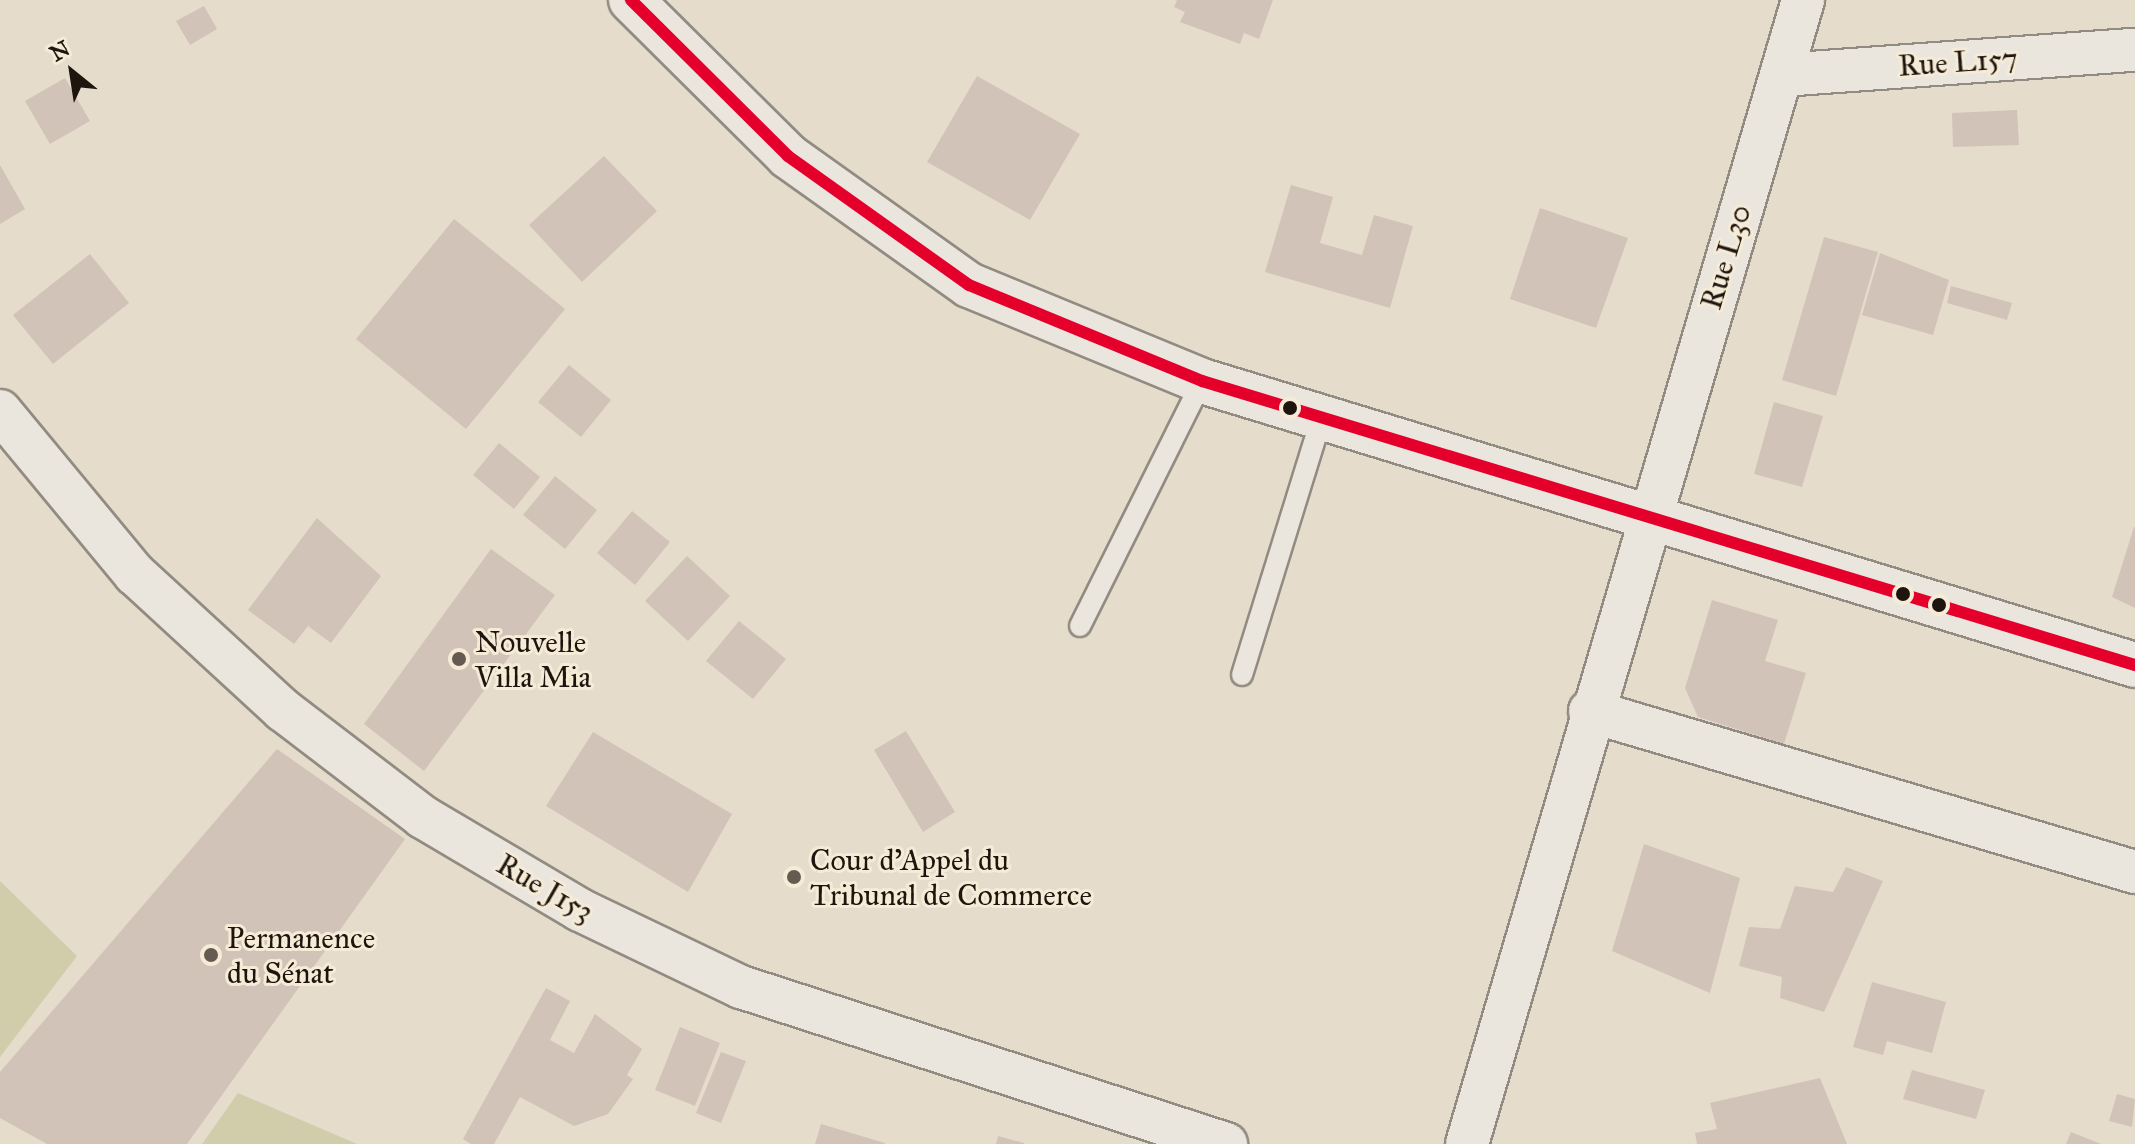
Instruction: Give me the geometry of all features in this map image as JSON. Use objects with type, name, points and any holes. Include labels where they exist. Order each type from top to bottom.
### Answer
[{"type":"street","points":[[631,0],[788,156],[969,285],[1202,381],[1648,513],[2135,665]]},
{"type":"street","name":"Rue L30","points":[[1467,1144],[1648,513],[1803,0]]},
{"type":"street","name":"Rue L157","points":[[1782,75],[2135,50]]},
{"type":"street","name":"Rue J153","points":[[0,411],[135,574],[283,710],[423,817],[554,895],[741,987],[1226,1144]]},
{"type":"street","points":[[1590,711],[2135,872]]},
{"type":"lane","points":[[1080,626],[1202,381]]},
{"type":"lane","points":[[1242,675],[1322,416]]},
{"type":"shaded area","points":[[0,881],[77,956],[0,1057]]},
{"type":"shaded area","points":[[238,1093],[357,1144],[202,1144]]},
{"type":"building","points":[[1177,0],[1273,0],[1259,39],[1244,33],[1240,44],[1180,22],[1185,12],[1174,7]]},
{"type":"building","points":[[204,6],[217,29],[190,45],[176,21]]},
{"type":"building","points":[[977,76],[1080,134],[1030,220],[927,162]]},
{"type":"building","points":[[65,78],[90,121],[50,144],[25,101]]},
{"type":"building","points":[[2017,110],[2019,145],[1953,147],[1952,113]]},
{"type":"building","points":[[604,156],[657,211],[582,282],[529,225]]},
{"type":"building","points":[[0,165],[25,209],[0,224]]},
{"type":"building","points":[[1291,185],[1333,197],[1320,243],[1362,255],[1374,215],[1413,226],[1390,308],[1265,272]]},
{"type":"building","points":[[1540,208],[1628,238],[1596,328],[1510,299]]},
{"type":"building","points":[[454,219],[565,309],[466,429],[356,339]]},
{"type":"building","points":[[1824,237],[1878,252],[1836,396],[1782,380]]},
{"type":"building","points":[[1880,253],[1949,280],[1933,335],[1862,315]]},
{"type":"building","points":[[90,254],[129,303],[53,364],[13,315]]},
{"type":"building","points":[[1951,286],[2012,303],[2007,320],[1947,303]]},
{"type":"building","points":[[569,365],[611,400],[581,437],[538,402]]},
{"type":"building","points":[[1774,402],[1823,416],[1802,487],[1754,474]]},
{"type":"building","points":[[499,443],[540,477],[514,509],[473,475]]},
{"type":"building","points":[[555,476],[597,510],[565,549],[523,515]]},
{"type":"building","points":[[632,511],[670,542],[635,585],[597,553]]},
{"type":"building","points":[[317,518],[381,576],[331,643],[308,626],[294,644],[248,610]]},
{"type":"building","points":[[2135,527],[2135,608],[2112,597]]},
{"type":"building","name":"Nouvelle Villa Mia","points":[[491,549],[555,595],[424,771],[364,724]]},
{"type":"building","points":[[687,556],[730,596],[688,641],[645,601]]},
{"type":"building","points":[[1712,600],[1778,620],[1765,661],[1806,673],[1784,744],[1698,717],[1685,688]]},
{"type":"building","points":[[739,621],[786,659],[753,699],[706,661]]},
{"type":"building","points":[[906,731],[955,812],[923,832],[874,750]]},
{"type":"building","points":[[593,732],[732,814],[688,892],[546,806]]},
{"type":"building","name":"Permanence du Sénat","points":[[277,749],[405,839],[187,1144],[47,1144],[0,1118],[0,1072]]},
{"type":"building","points":[[1644,844],[1740,878],[1710,993],[1612,951]]},
{"type":"building","points":[[1846,867],[1883,881],[1824,1012],[1780,998],[1782,977],[1739,966],[1749,927],[1780,929],[1795,886],[1833,892]]},
{"type":"building","points":[[1872,982],[1946,1002],[1932,1053],[1887,1041],[1883,1055],[1853,1047]]},
{"type":"building","points":[[546,988],[570,1001],[550,1040],[574,1053],[595,1014],[642,1049],[627,1075],[633,1079],[608,1114],[574,1126],[520,1097],[494,1144],[471,1144],[463,1139]]},
{"type":"building","points":[[680,1027],[720,1043],[695,1106],[655,1090]]},
{"type":"building","points":[[721,1052],[746,1061],[721,1123],[696,1113]]},
{"type":"building","points":[[1912,1070],[1985,1090],[1976,1119],[1903,1099]]},
{"type":"building","points":[[1820,1078],[1847,1144],[1697,1144],[1695,1133],[1717,1129],[1710,1103]]},
{"type":"building","points":[[2117,1094],[2135,1099],[2132,1127],[2109,1121]]},
{"type":"building","points":[[821,1124],[885,1143],[885,1144],[815,1144]]},
{"type":"building","points":[[2071,1132],[2101,1144],[2066,1144]]},
{"type":"building","points":[[998,1136],[1024,1143],[1024,1144],[996,1144]]},
{"type":"transit line","points":[[631,0],[788,156],[969,285],[1202,381],[2135,665]]},
{"type":"place","name":"Nouvelle Villa Mia","points":[[459,659]]},
{"type":"place","name":"Cour d'Appel du Tribunal de Commerce","points":[[794,877]]},
{"type":"place","name":"Permanence du Sénat","points":[[211,955]]}]
